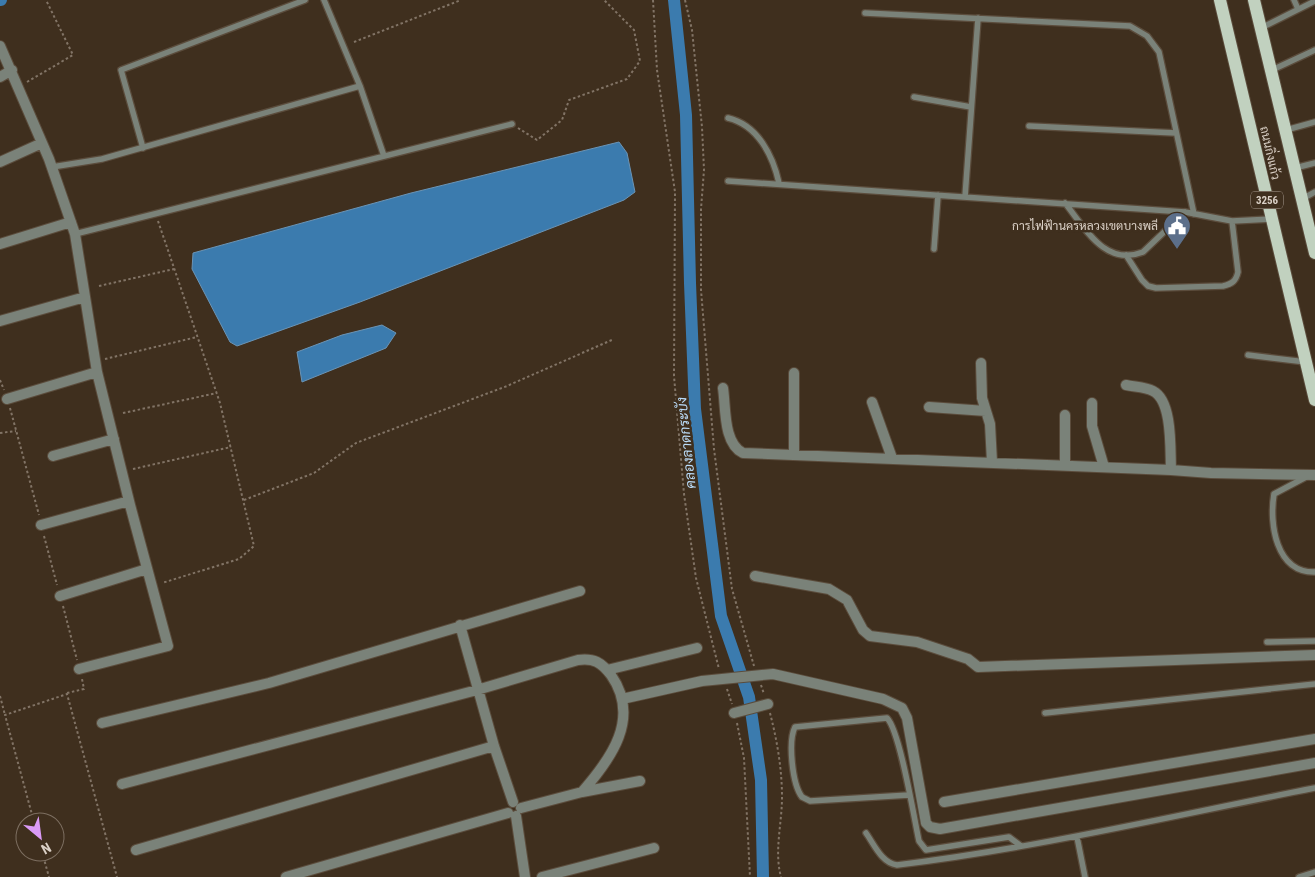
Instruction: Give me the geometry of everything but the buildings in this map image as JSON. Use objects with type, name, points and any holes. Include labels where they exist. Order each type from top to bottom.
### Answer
[{"type":"main road","name":"ถนนกิ่งแก้ว","points":[[1220,0],[1315,400]]},
{"type":"main road","name":"ถนนกิ่งแก้ว","points":[[1254,0],[1315,253]]},
{"type":"street","points":[[0,46],[7,58],[52,167],[75,234],[97,372],[168,646],[79,669]]},
{"type":"street","points":[[0,77],[12,70]]},
{"type":"street","points":[[0,162],[42,143]]},
{"type":"street","points":[[0,244],[71,222]]},
{"type":"street","points":[[0,321],[85,297]]},
{"type":"street","points":[[981,363],[981,387],[990,424],[992,462]]},
{"type":"street","points":[[7,399],[97,372]]},
{"type":"street","points":[[794,374],[794,454]]},
{"type":"street","points":[[1126,385],[1155,392],[1164,404],[1167,413],[1171,470]]},
{"type":"street","points":[[723,388],[730,440],[736,450],[743,453],[1065,465],[1211,473],[1312,475]]},
{"type":"street","points":[[872,402],[892,458]]},
{"type":"street","points":[[1092,403],[1092,426],[1104,467]]},
{"type":"street","points":[[929,407],[986,411]]},
{"type":"street","points":[[1064,415],[1065,465]]},
{"type":"street","points":[[53,456],[114,439]]},
{"type":"street","points":[[42,525],[129,501]]},
{"type":"street","points":[[60,596],[147,569]]},
{"type":"street","points":[[755,576],[829,589],[846,600],[863,630],[870,636],[917,642],[968,659],[978,667],[1315,655]]},
{"type":"street","points":[[102,723],[269,682],[580,591]]},
{"type":"street","points":[[460,625],[477,690],[514,810],[525,877]]},
{"type":"street","points":[[607,670],[697,648]]},
{"type":"street","points":[[122,784],[477,690],[578,660],[596,660],[607,670],[622,699],[624,724],[621,737],[608,760],[582,792]]},
{"type":"street","points":[[622,699],[702,681],[773,674],[883,699],[902,708],[907,718],[926,823],[930,827],[940,829],[1315,763]]},
{"type":"street","points":[[736,713],[766,705]]},
{"type":"street","points":[[944,802],[1315,739]]},
{"type":"street","points":[[136,850],[494,746]]},
{"type":"street","points":[[286,877],[514,810],[582,792],[640,782]]},
{"type":"street","points":[[542,877],[654,848]]},
{"type":"lane","points":[[143,148],[122,70],[304,0]]},
{"type":"lane","points":[[324,0],[360,86],[384,156]]},
{"type":"lane","points":[[1294,0],[1298,9]]},
{"type":"lane","points":[[1261,28],[1315,1]]},
{"type":"lane","points":[[864,13],[1130,26],[1140,30],[1159,52],[1194,214]]},
{"type":"lane","points":[[965,197],[978,18]]},
{"type":"lane","points":[[1272,70],[1315,50]]},
{"type":"lane","points":[[52,167],[102,160],[360,86]]},
{"type":"lane","points":[[914,98],[972,107]]},
{"type":"lane","points":[[728,118],[746,125],[754,133],[771,156],[779,183]]},
{"type":"lane","points":[[1286,130],[1315,122]]},
{"type":"lane","points":[[75,234],[512,124]]},
{"type":"lane","points":[[1029,126],[1176,133]]},
{"type":"lane","points":[[1295,168],[1315,163]]},
{"type":"lane","points":[[728,181],[1185,212],[1232,221],[1272,219]]},
{"type":"lane","points":[[1302,199],[1315,192]]},
{"type":"lane","points":[[934,249],[938,195]]},
{"type":"lane","points":[[1065,203],[1101,248],[1115,255],[1135,255],[1143,252],[1185,212]]},
{"type":"lane","points":[[1126,255],[1148,286],[1156,288],[1223,286],[1231,284],[1237,278],[1238,272],[1232,221]]},
{"type":"lane","points":[[1248,355],[1306,362]]},
{"type":"lane","points":[[1312,475],[1274,494],[1274,524],[1278,546],[1288,564],[1304,572],[1315,572]]},
{"type":"lane","points":[[1267,642],[1315,641]]},
{"type":"lane","points":[[1045,713],[1315,684]]},
{"type":"lane","points":[[909,795],[810,801],[802,797],[794,775],[792,761],[793,731],[795,727],[887,718],[894,731],[909,795],[919,841],[926,850],[1009,837],[1021,846]]},
{"type":"lane","points":[[866,833],[882,857],[889,864],[897,866],[980,855],[1077,837],[1134,823],[1315,788]]},
{"type":"lane","points":[[1077,837],[1085,877]]},
{"type":"lane","points":[[1299,877],[1315,872]]},
{"type":"path","points":[[19,87],[73,55],[46,0]]},
{"type":"path","points":[[354,42],[461,0]]},
{"type":"path","points":[[512,124],[537,140],[562,120],[569,100],[627,79],[640,61],[634,30],[604,0]]},
{"type":"path","points":[[653,0],[657,70],[674,192],[674,376],[684,494],[696,578],[720,671]]},
{"type":"path","points":[[152,586],[239,559],[254,546],[217,393],[155,214]]},
{"type":"path","points":[[100,286],[174,269]]},
{"type":"path","points":[[104,359],[198,337]]},
{"type":"path","points":[[244,500],[314,472],[356,443],[508,386],[614,339]]},
{"type":"path","points":[[0,380],[42,525],[84,689],[5,715]]},
{"type":"path","points":[[123,413],[217,393]]},
{"type":"path","points":[[0,434],[16,430]]},
{"type":"path","points":[[134,469],[231,447]]},
{"type":"path","points":[[725,684],[736,713],[744,758],[750,877]]},
{"type":"path","points":[[66,694],[117,877]]},
{"type":"path","points":[[0,696],[31,812]]},
{"type":"path","points":[[44,862],[48,877]]},
{"type":"water","points":[[619,142],[627,153],[635,192],[624,200],[360,302],[237,346],[230,342],[192,269],[193,253],[411,193]]},
{"type":"water","points":[[382,325],[396,333],[386,348],[302,382],[297,352],[342,335]]},
{"type":"waterway","name":"คลองลาดกระบัง","points":[[674,0],[686,115],[695,409],[721,616],[749,697],[761,780],[763,877]]},
{"type":"place","name":"การไฟฟ้านครหลวงเขตบางพลี","points":[[1177,250]]}]
